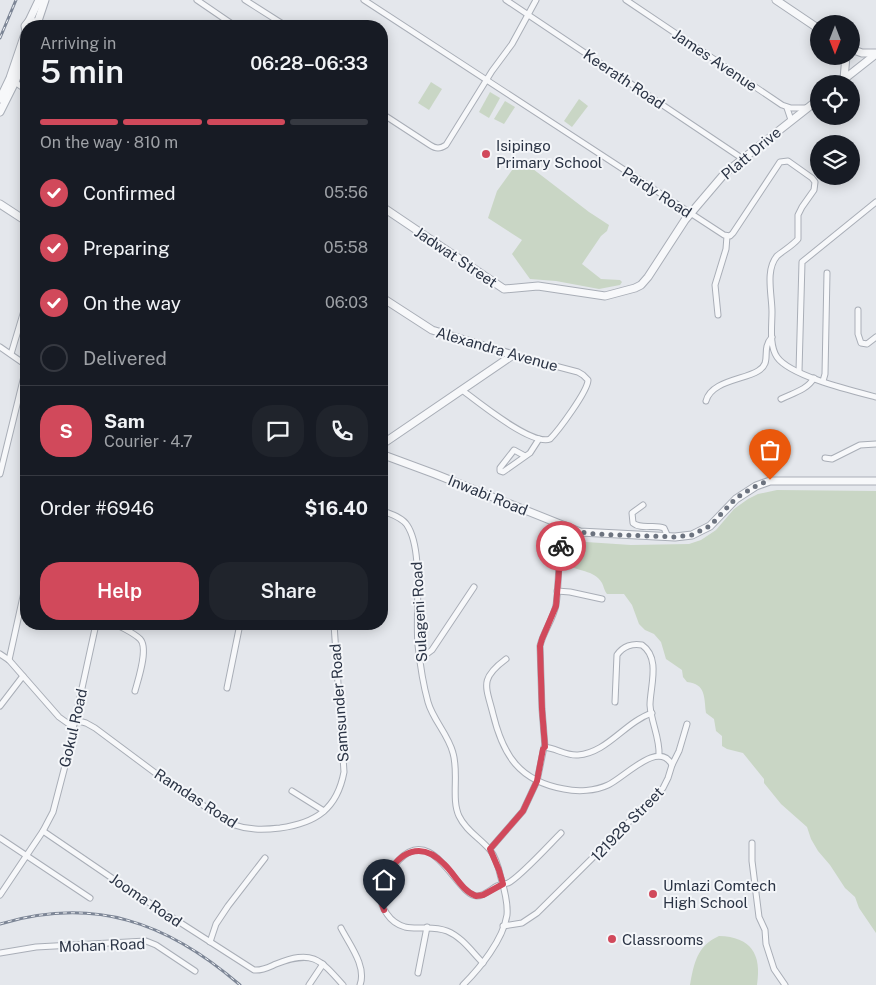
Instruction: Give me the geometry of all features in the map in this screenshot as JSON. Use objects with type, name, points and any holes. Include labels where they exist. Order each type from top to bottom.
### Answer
[{"type":"street","points":[[29,20],[39,0]]},
{"type":"street","points":[[39,20],[45,0]]},
{"type":"street","points":[[197,0],[226,20]]},
{"type":"street","points":[[245,0],[277,20]]},
{"type":"street","name":"Pardy Road","points":[[364,0],[727,236]]},
{"type":"street","name":"Keerath Road","points":[[506,0],[743,158]]},
{"type":"street","points":[[388,118],[430,146],[442,148],[448,143],[486,80],[512,44],[536,0]]},
{"type":"street","name":"James Avenue","points":[[626,0],[787,108]]},
{"type":"street","points":[[776,0],[810,23]]},
{"type":"street","points":[[0,112],[20,52]]},
{"type":"street","points":[[860,52],[876,54]]},
{"type":"street","points":[[849,75],[876,54]]},
{"type":"street","points":[[0,99],[20,63]]},
{"type":"street","points":[[12,80],[20,86]]},
{"type":"street","name":"Platt Drive","points":[[625,291],[635,288],[644,281],[685,220],[726,172],[810,106]]},
{"type":"street","points":[[791,120],[787,108],[807,108]]},
{"type":"street","points":[[718,315],[715,285],[726,249],[727,236],[733,234],[780,162],[788,161],[812,178],[815,186],[798,216],[797,241],[777,257],[771,270],[772,337],[777,357],[789,367],[814,378],[876,397]]},
{"type":"street","points":[[798,371],[802,262],[876,202]]},
{"type":"street","points":[[0,204],[20,217]]},
{"type":"street","name":"Jadwat Street","points":[[388,211],[504,289],[546,287],[605,296],[625,291]]},
{"type":"street","points":[[823,381],[825,374],[827,273]]},
{"type":"street","name":"Alexandra Avenue","points":[[388,302],[440,334],[578,372],[583,375],[588,380],[584,392],[552,437],[546,440],[539,439]]},
{"type":"street","points":[[858,310],[860,341],[865,345],[876,337]]},
{"type":"street","points":[[11,354],[20,324]]},
{"type":"street","points":[[706,400],[712,390],[734,379],[756,372],[763,367],[766,361],[766,345],[772,337]]},
{"type":"street","points":[[0,347],[20,362]]},
{"type":"street","points":[[388,439],[513,355]]},
{"type":"street","points":[[781,398],[804,389],[814,378]]},
{"type":"street","points":[[462,390],[511,426],[539,439],[530,453],[503,472],[500,471],[500,468],[514,450],[525,456]]},
{"type":"street","points":[[0,474],[20,392]]},
{"type":"street","points":[[825,458],[832,459],[860,445],[876,444]]},
{"type":"street","name":"Inwabi Road","points":[[388,457],[587,534],[685,536],[700,532],[717,520],[736,498],[764,482],[779,480],[876,481]]},
{"type":"street","points":[[643,505],[632,513],[633,523],[640,527],[659,526],[664,528],[668,537]]},
{"type":"street","name":"Sulageni Road","points":[[388,513],[407,524],[412,534],[416,560],[420,659],[428,702],[454,754],[456,801],[459,815],[466,827],[490,849]]},
{"type":"street","points":[[463,985],[483,963],[503,926],[507,914],[503,884],[490,849],[523,811],[537,781],[545,747],[540,646],[554,611],[561,546],[568,528]]},
{"type":"street","points":[[420,659],[432,650],[474,587]]},
{"type":"street","points":[[557,591],[602,598]]},
{"type":"street","points":[[9,660],[20,610]]},
{"type":"street","name":"Gokul Road","points":[[0,895],[43,831],[56,800],[95,630]]},
{"type":"street","points":[[125,630],[144,645],[141,669],[135,691]]},
{"type":"street","points":[[227,688],[239,630]]},
{"type":"street","name":"Samsunder Road","points":[[334,630],[343,765],[341,782]]},
{"type":"street","points":[[615,702],[617,654],[626,647],[637,644],[642,645],[648,651],[652,665],[650,704],[659,744],[659,755]]},
{"type":"street","points":[[0,654],[9,660],[59,717],[73,727]]},
{"type":"street","points":[[506,659],[492,670],[487,682],[487,695],[497,733],[504,748],[517,767],[537,781],[577,791],[602,788],[659,755],[666,758],[672,765]]},
{"type":"street","points":[[0,706],[22,676]]},
{"type":"street","points":[[545,747],[571,755],[593,751],[652,713]]},
{"type":"street","name":"Ramdas Road","points":[[75,720],[95,728],[212,812],[241,828],[261,830],[302,824],[312,820],[324,811],[337,794],[341,782]]},
{"type":"street","name":"121928 Street","points":[[503,926],[522,923],[537,913],[663,788],[679,752],[687,724]]},
{"type":"street","points":[[292,791],[324,811]]},
{"type":"street","name":"Jooma Road","points":[[43,831],[250,968],[259,970],[291,958],[303,956],[311,957],[323,964]]},
{"type":"street","points":[[483,963],[455,935],[437,927],[413,928],[399,925],[388,916],[381,903],[380,893],[387,876],[394,865],[408,853],[422,851],[437,857],[452,872],[461,886],[476,896],[483,895],[511,881],[561,833]]},
{"type":"street","points":[[0,838],[90,898]]},
{"type":"street","points":[[752,842],[752,861],[766,944],[774,969],[785,985]]},
{"type":"street","points":[[210,942],[216,924],[265,858]]},
{"type":"street","points":[[418,973],[426,927]]},
{"type":"street","points":[[341,928],[360,965],[362,978],[360,985]]},
{"type":"street","name":"Mohan Road","points":[[0,953],[29,947],[146,941],[156,945],[195,971]]},
{"type":"street","points":[[309,985],[323,964],[343,985]]},
{"type":"green space","points":[[431,82],[442,89],[429,110],[418,103]]},
{"type":"green space","points":[[490,92],[500,98],[489,118],[479,112]]},
{"type":"green space","points":[[579,99],[588,106],[572,127],[564,121]]},
{"type":"green space","points":[[505,101],[515,107],[504,124],[494,119]]},
{"type":"green space","points":[[520,159],[609,225],[607,231],[601,236],[582,264],[601,279],[620,280],[622,282],[620,285],[599,289],[556,281],[530,279],[512,254],[522,240],[488,218],[497,191]]},
{"type":"green space","points":[[777,490],[876,491],[876,933],[859,908],[855,897],[845,888],[818,851],[807,827],[781,804],[743,753],[722,746],[722,736],[716,731],[714,719],[706,713],[701,688],[698,685],[687,682],[683,677],[682,670],[666,659],[661,642],[654,634],[645,630],[639,624],[632,605],[624,594],[607,594],[602,583],[595,576],[565,564],[568,536],[586,542],[631,545],[689,544],[701,540],[716,530],[734,509],[748,499],[758,494]]},
{"type":"green space","points":[[719,936],[739,940],[752,949],[758,964],[757,985],[690,985],[695,962],[701,950]]},
{"type":"railway","points":[[0,38],[16,0]]},
{"type":"railway","points":[[0,924],[34,916],[67,913],[98,914],[128,920],[157,931],[185,945],[213,963],[240,985]]},
{"type":"way so far","points":[[561,546],[564,534],[568,528],[594,534],[675,537],[692,535],[710,526],[736,498],[770,480]]},
{"type":"place","name":"Isipingo Primary School","points":[[486,154]]},
{"type":"place","name":"Umlazi Comtech High School","points":[[653,894]]},
{"type":"place","name":"Classrooms","points":[[612,939]]},
{"type":"route","points":[[384,910],[380,893],[382,886],[394,865],[413,851],[422,851],[437,857],[452,872],[461,886],[476,896],[483,895],[503,884],[490,849],[523,811],[537,781],[545,747],[540,646],[556,606],[561,546]]}]
